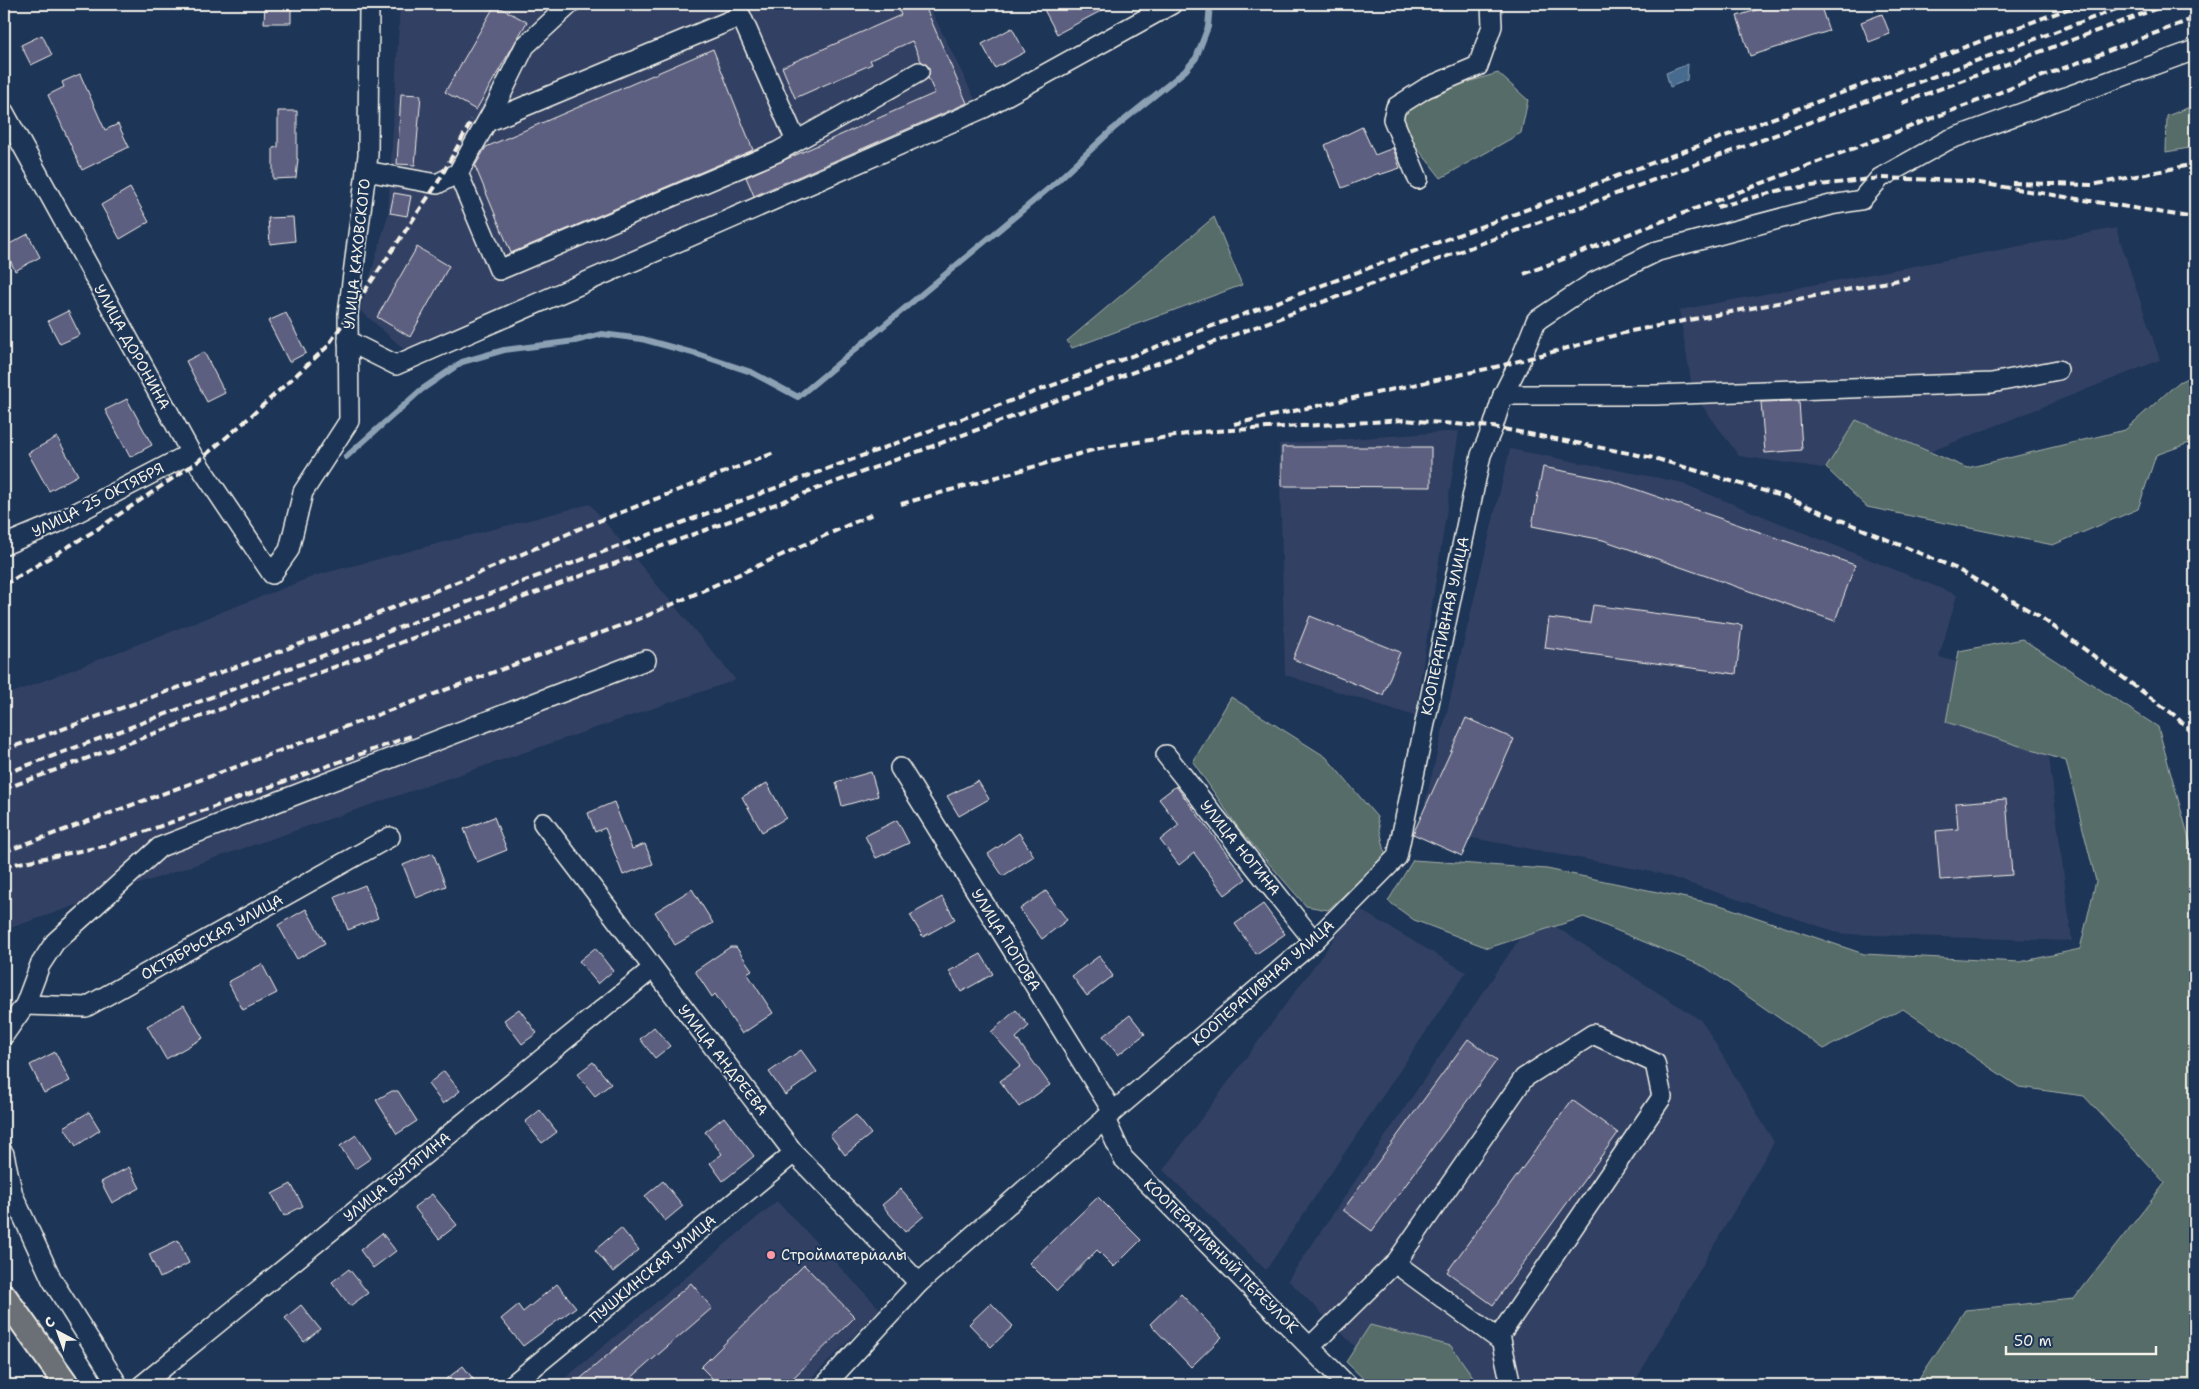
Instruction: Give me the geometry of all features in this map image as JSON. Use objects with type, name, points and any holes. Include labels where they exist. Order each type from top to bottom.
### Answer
[{"type":"main road","points":[[4,1296],[67,1385]]},
{"type":"street","name":"УЛИЦА КАХОВСКОГО","points":[[272,574],[289,550],[302,492],[349,421],[348,314],[368,155],[369,4]]},
{"type":"street","points":[[366,171],[437,184],[458,173],[487,122],[525,46],[570,4]]},
{"type":"street","points":[[348,340],[396,365],[984,108],[1172,4]]},
{"type":"street","points":[[1418,178],[1393,119],[1396,107],[1426,88],[1478,66],[1492,26],[1491,4]]},
{"type":"street","points":[[487,122],[740,16],[796,141]]},
{"type":"street","name":"КООПЕРАТИВНАЯ УЛИЦА","points":[[825,1385],[919,1283],[1109,1116],[1314,941],[1397,857],[1481,455],[1494,427],[1502,395],[1520,361],[1536,321],[1594,282],[1658,250],[1831,205],[1862,200],[1880,178],[1948,140],[2195,50]]},
{"type":"street","points":[[458,173],[499,270],[777,152],[919,72]]},
{"type":"street","name":"УЛИЦА ДОРОНИНА","points":[[4,112],[191,453],[272,574]]},
{"type":"street","points":[[1502,395],[1655,395],[1992,383],[2058,370]]},
{"type":"street","name":"УЛИЦА 25 ОКТЯБРЯ","points":[[4,545],[57,523],[191,453]]},
{"type":"street","points":[[4,1035],[25,1005],[40,965],[55,942],[160,847],[646,660]]},
{"type":"street","name":"УЛИЦА НОГИНА","points":[[1166,755],[1314,941]]},
{"type":"street","name":"УЛИЦА ПОПОВА","points":[[900,768],[1109,1116]]},
{"type":"street","name":"УЛИЦА АНДРЕЕВА","points":[[542,824],[794,1153],[919,1283]]},
{"type":"street","name":"ОКТЯБРЬСКАЯ УЛИЦА","points":[[25,1005],[86,1007],[390,837]]},
{"type":"street","name":"УЛИЦА БУТЯГИНА","points":[[142,1385],[652,969]]},
{"type":"street","points":[[1311,1346],[1395,1263],[1524,1078],[1592,1034],[1655,1063],[1662,1097],[1500,1335],[1511,1385]]},
{"type":"street","name":"КООПЕРАТИВНЫЙ ПЕРЕУЛОК","points":[[1109,1116],[1123,1158],[1311,1346],[1347,1385]]},
{"type":"street","name":"ПУШКИНСКАЯ УЛИЦА","points":[[512,1385],[794,1153]]},
{"type":"street","points":[[4,1154],[13,1195],[52,1280],[118,1385]]},
{"type":"street","points":[[1395,1263],[1501,1341]]},
{"type":"shaded area","points":[[400,4],[928,4],[978,105],[406,351],[360,310],[388,215]]},
{"type":"shaded area","points":[[1688,64],[1687,80],[1670,87],[1666,73]]},
{"type":"shaded area","points":[[2116,228],[2160,360],[1872,475],[1739,456],[1693,393],[1679,310]]},
{"type":"shaded area","points":[[1459,431],[1415,716],[1285,675],[1279,444]]},
{"type":"shaded area","points":[[1510,449],[1679,482],[1957,595],[1939,657],[2040,684],[2072,941],[1843,934],[1658,873],[1419,828]]},
{"type":"shaded area","points":[[590,504],[736,680],[4,930],[4,696],[317,575]]},
{"type":"shaded area","points":[[1357,908],[1466,972],[1266,1270],[1163,1170]]},
{"type":"shaded area","points":[[1536,914],[1702,1021],[1774,1142],[1633,1385],[1394,1385],[1288,1280]]},
{"type":"shaded area","name":"Стройматериалы","points":[[777,1201],[880,1309],[805,1385],[557,1385]]},
{"type":"green space","points":[[1498,73],[1528,100],[1521,133],[1441,178],[1411,140],[1402,113],[1448,88]]},
{"type":"green space","points":[[2195,105],[2195,147],[2166,152],[2167,116]]},
{"type":"green space","points":[[1214,217],[1242,285],[1072,348],[1067,341]]},
{"type":"green space","points":[[2195,374],[2195,441],[2156,455],[2138,509],[2053,545],[1867,507],[1826,468],[1856,420],[1967,468],[2125,430],[2179,382]]},
{"type":"green space","points":[[2022,639],[2158,727],[2195,860],[2195,1385],[1915,1385],[1965,1310],[2074,1299],[2165,1183],[2084,1096],[2019,1087],[1903,1009],[1824,1049],[1705,967],[1584,917],[1488,948],[1414,920],[1388,901],[1413,860],[1547,869],[1720,905],[1864,954],[2020,962],[2080,949],[2096,881],[2066,761],[1946,722],[1959,651]]},
{"type":"green space","points":[[1231,697],[1326,757],[1377,817],[1386,856],[1328,910],[1306,906],[1239,829],[1193,762]]},
{"type":"green space","points":[[1370,1325],[1451,1346],[1479,1385],[1370,1385],[1346,1362]]},
{"type":"building","points":[[265,4],[291,4],[291,23],[264,23]]},
{"type":"building","points":[[896,4],[924,4],[967,103],[754,196],[746,177],[935,93],[928,78],[929,67],[921,61],[912,41],[870,60],[872,64],[795,98],[782,67],[901,15]]},
{"type":"building","points":[[1041,4],[1114,4],[1057,34]]},
{"type":"building","points":[[1776,4],[1820,4],[1829,31],[1750,56],[1737,16]]},
{"type":"building","points":[[495,5],[527,22],[476,110],[445,92]]},
{"type":"building","points":[[1882,14],[1890,34],[1869,42],[1861,22]]},
{"type":"building","points":[[1012,28],[1025,52],[995,68],[982,44]]},
{"type":"building","points":[[42,35],[52,55],[31,65],[21,45]]},
{"type":"building","points":[[713,49],[753,150],[511,253],[475,166],[486,147]]},
{"type":"building","points":[[80,74],[105,130],[118,124],[129,147],[82,170],[48,95],[64,87],[62,82]]},
{"type":"building","points":[[401,94],[421,95],[415,165],[397,164]]},
{"type":"building","points":[[278,111],[297,111],[298,159],[296,178],[273,179],[273,148],[278,147]]},
{"type":"building","points":[[1362,127],[1375,155],[1393,148],[1400,168],[1379,175],[1379,173],[1342,188],[1325,145]]},
{"type":"building","points":[[130,188],[149,222],[120,239],[101,205]]},
{"type":"building","points":[[394,193],[411,196],[407,216],[390,213]]},
{"type":"building","points":[[293,217],[295,241],[270,244],[268,218]]},
{"type":"building","points":[[28,234],[40,257],[15,271],[4,247]]},
{"type":"building","points":[[417,247],[449,266],[410,337],[377,317]]},
{"type":"building","points":[[68,311],[80,335],[60,344],[48,321]]},
{"type":"building","points":[[286,313],[306,353],[289,362],[268,321]]},
{"type":"building","points":[[204,352],[225,393],[207,402],[186,361]]},
{"type":"building","points":[[127,399],[152,445],[130,457],[105,410]]},
{"type":"building","points":[[1799,401],[1802,450],[1765,453],[1761,402]]},
{"type":"building","points":[[57,437],[78,475],[49,491],[28,453]]},
{"type":"building","points":[[1282,447],[1431,447],[1431,487],[1282,486]]},
{"type":"building","points":[[1543,467],[1609,480],[1855,565],[1835,621],[1603,540],[1532,526]]},
{"type":"building","points":[[1593,605],[1742,625],[1736,674],[1545,648],[1549,618],[1590,623]]},
{"type":"building","points":[[1310,616],[1400,652],[1383,695],[1293,659]]},
{"type":"building","points":[[1466,718],[1514,739],[1462,856],[1413,834]]},
{"type":"building","points":[[871,772],[878,796],[842,806],[836,782]]},
{"type":"building","points":[[978,781],[989,799],[959,816],[947,796]]},
{"type":"building","points":[[767,783],[786,818],[762,832],[742,797]]},
{"type":"building","points":[[1176,786],[1246,879],[1225,895],[1194,853],[1179,865],[1160,840],[1179,825],[1159,799]]},
{"type":"building","points":[[2006,799],[2012,875],[1940,880],[1936,831],[1958,829],[1956,803]]},
{"type":"building","points":[[614,802],[632,849],[645,844],[653,864],[623,875],[605,828],[595,832],[588,813]]},
{"type":"building","points":[[494,817],[507,850],[477,862],[464,829]]},
{"type":"building","points":[[897,820],[909,843],[876,858],[865,836]]},
{"type":"building","points":[[1019,833],[1034,856],[1003,876],[988,854]]},
{"type":"building","points":[[433,853],[446,886],[416,898],[403,865]]},
{"type":"building","points":[[365,885],[378,918],[348,930],[335,897]]},
{"type":"building","points":[[692,889],[713,923],[675,945],[655,912]]},
{"type":"building","points":[[1046,891],[1067,920],[1042,939],[1020,909]]},
{"type":"building","points":[[942,897],[955,919],[923,937],[910,915]]},
{"type":"building","points":[[1263,904],[1285,934],[1256,954],[1235,924]]},
{"type":"building","points":[[306,909],[325,943],[297,959],[278,925]]},
{"type":"building","points":[[730,947],[736,947],[752,970],[747,973],[773,1013],[742,1034],[715,994],[712,997],[695,971]]},
{"type":"building","points":[[595,948],[613,971],[598,984],[579,961]]},
{"type":"building","points":[[981,954],[993,974],[961,992],[949,971]]},
{"type":"building","points":[[1099,956],[1113,976],[1087,996],[1072,976]]},
{"type":"building","points":[[262,964],[277,993],[243,1010],[228,982]]},
{"type":"building","points":[[184,1005],[203,1038],[166,1059],[147,1026]]},
{"type":"building","points":[[519,1009],[537,1033],[522,1044],[504,1020]]},
{"type":"building","points":[[1016,1010],[1029,1026],[1016,1038],[1050,1085],[1019,1107],[1000,1081],[1021,1066],[991,1032]]},
{"type":"building","points":[[1130,1015],[1145,1034],[1118,1055],[1103,1036]]},
{"type":"building","points":[[654,1027],[670,1046],[655,1058],[640,1039]]},
{"type":"building","points":[[1468,1039],[1497,1060],[1372,1231],[1343,1210]]},
{"type":"building","points":[[801,1050],[817,1072],[785,1095],[769,1072]]},
{"type":"building","points":[[55,1052],[70,1081],[44,1093],[30,1065]]},
{"type":"building","points":[[593,1062],[611,1084],[595,1096],[577,1074]]},
{"type":"building","points":[[444,1071],[460,1091],[443,1104],[428,1084]]},
{"type":"building","points":[[392,1091],[398,1091],[417,1121],[397,1134],[376,1100]]},
{"type":"building","points":[[1572,1100],[1618,1133],[1493,1305],[1447,1272]]},
{"type":"building","points":[[540,1110],[557,1132],[542,1143],[525,1122]]},
{"type":"building","points":[[89,1112],[100,1130],[76,1146],[64,1127]]},
{"type":"building","points":[[856,1115],[871,1134],[845,1155],[830,1135]]},
{"type":"building","points":[[724,1117],[754,1156],[723,1181],[710,1163],[722,1154],[705,1132]]},
{"type":"building","points":[[356,1135],[371,1158],[355,1169],[340,1146]]},
{"type":"building","points":[[129,1167],[140,1188],[112,1203],[101,1182]]},
{"type":"building","points":[[663,1181],[683,1206],[665,1221],[645,1196]]},
{"type":"building","points":[[291,1184],[303,1206],[284,1216],[272,1194]]},
{"type":"building","points":[[901,1189],[924,1216],[905,1232],[882,1205]]},
{"type":"building","points":[[432,1194],[457,1225],[439,1239],[414,1207]]},
{"type":"building","points":[[1098,1197],[1141,1240],[1114,1267],[1097,1250],[1057,1291],[1029,1263]]},
{"type":"building","points":[[621,1228],[639,1250],[613,1272],[595,1250]]},
{"type":"building","points":[[382,1233],[396,1251],[373,1268],[360,1250]]},
{"type":"building","points":[[178,1240],[189,1263],[160,1278],[149,1254]]},
{"type":"building","points":[[804,1265],[855,1317],[786,1385],[719,1385],[701,1367]]},
{"type":"building","points":[[349,1269],[368,1293],[350,1306],[332,1282]]},
{"type":"building","points":[[691,1283],[712,1308],[623,1385],[573,1385]]},
{"type":"building","points":[[557,1284],[576,1307],[523,1346],[501,1319],[518,1305],[523,1312]]},
{"type":"building","points":[[1181,1294],[1222,1337],[1191,1367],[1150,1324]]},
{"type":"building","points":[[991,1303],[1013,1326],[991,1347],[969,1324]]},
{"type":"building","points":[[301,1305],[320,1329],[304,1342],[285,1318]]},
{"type":"building","points":[[463,1366],[478,1385],[439,1385]]},
{"type":"waterway","points":[[346,457],[421,390],[462,362],[504,350],[575,341],[602,334],[642,339],[700,355],[751,372],[798,397],[1054,184],[1113,129],[1185,71],[1196,58],[1208,27],[1210,4]]},
{"type":"railway","points":[[4,774],[2081,4]]},
{"type":"railway","points":[[4,789],[2130,4]]},
{"type":"railway","points":[[1902,103],[2169,4]]},
{"type":"railway","points":[[1524,274],[2195,18]]},
{"type":"railway","points":[[4,585],[96,530],[197,462],[327,347],[437,184],[472,120]]},
{"type":"railway","points":[[2012,183],[2092,185],[2195,164]]},
{"type":"railway","points":[[1717,207],[1785,189],[1880,178],[1967,181],[2195,218]]},
{"type":"railway","points":[[1234,424],[1500,366],[1631,331],[1909,278]]},
{"type":"railway","points":[[901,504],[1100,448],[1199,432],[1404,420],[1493,427],[1654,458],[1788,498],[1955,568],[2039,616],[2173,714],[2195,735]]},
{"type":"railway","points":[[4,750],[317,638],[477,574],[581,528],[774,453]]},
{"type":"railway","points":[[4,852],[644,617],[875,513]]},
{"type":"railway","points":[[4,866],[105,846],[411,736]]},
{"type":"place","name":"Стройматериалы","points":[[771,1255]]}]
